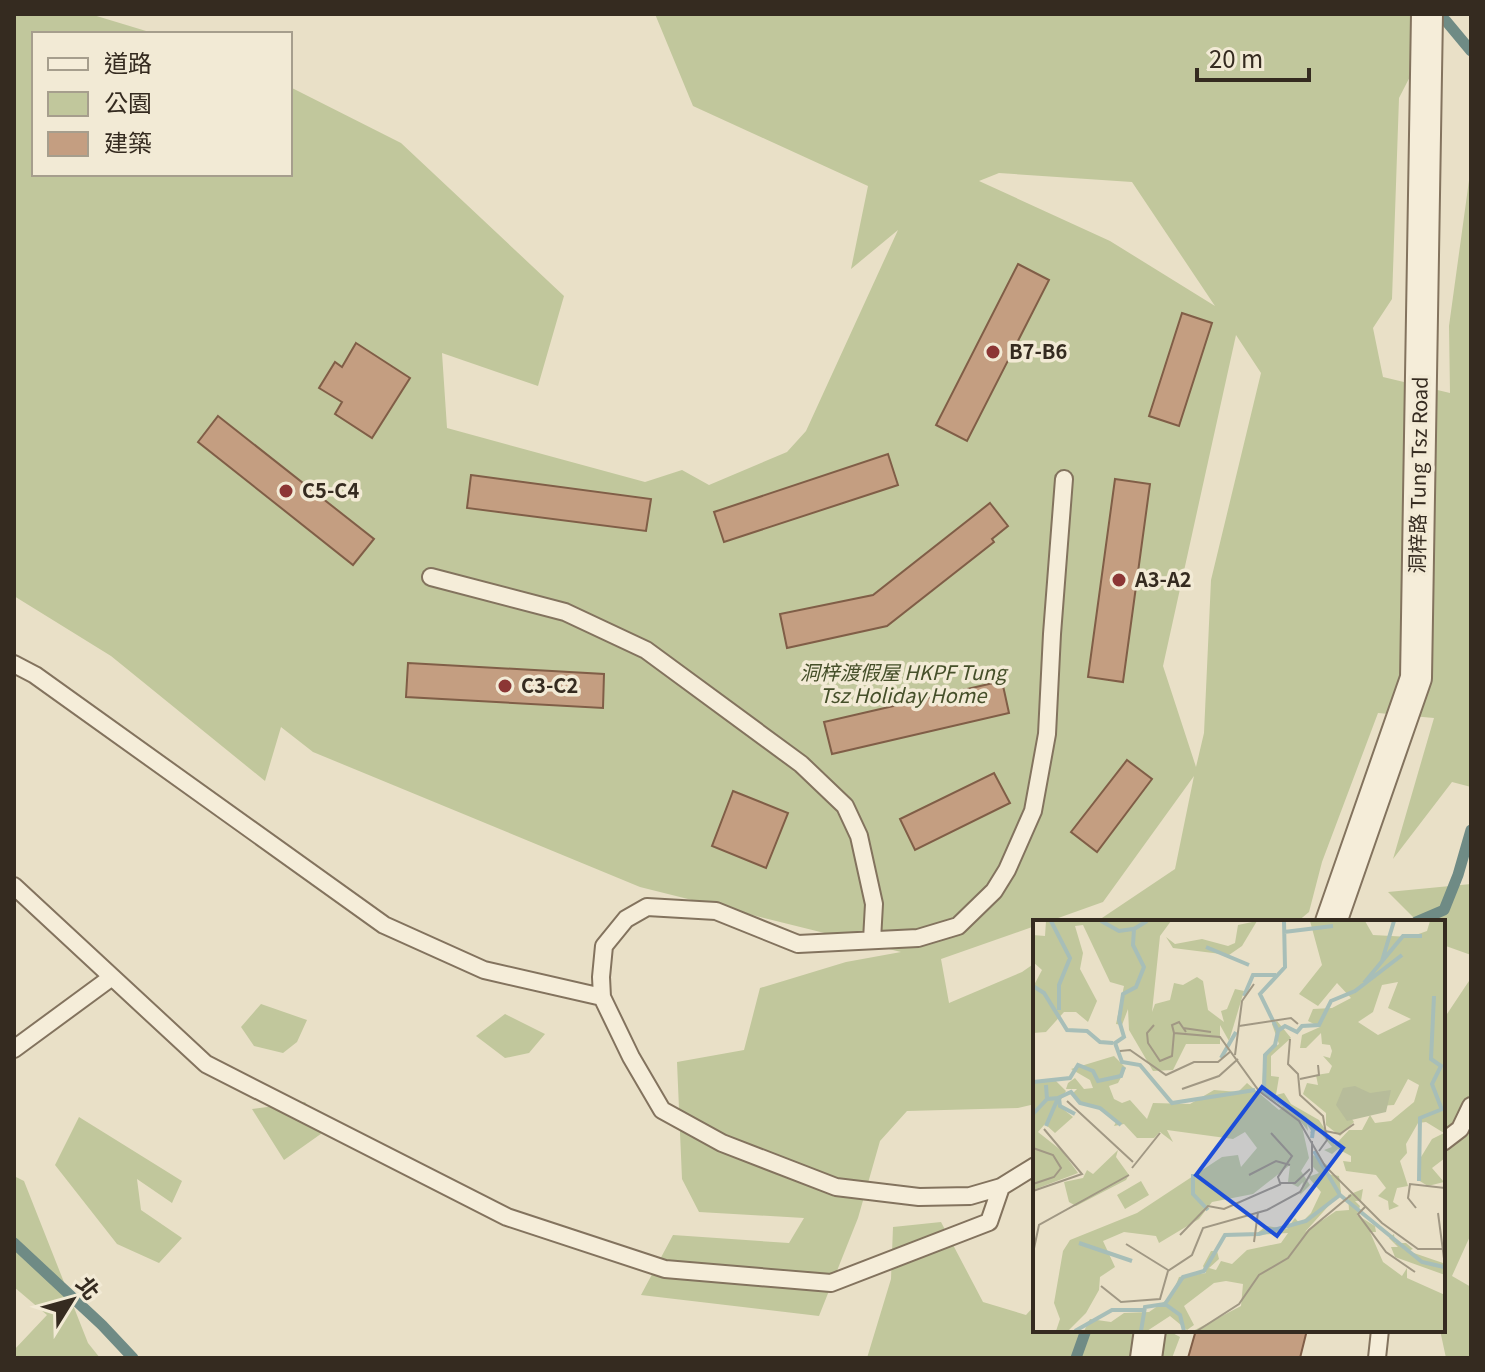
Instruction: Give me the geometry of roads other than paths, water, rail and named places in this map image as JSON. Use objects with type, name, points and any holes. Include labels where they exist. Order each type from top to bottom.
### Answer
[{"type":"street","name":"洞梓路 Tung Tsz Road","points":[[1332,920],[1416,678],[1427,14]]},
{"type":"street","points":[[1146,1358],[1150,1332]]},
{"type":"lane","points":[[1033,1167],[1001,1187],[970,1196],[919,1197],[836,1187],[722,1143],[662,1110],[631,1057],[602,997],[601,977],[604,946],[626,919],[647,907],[716,911],[798,944],[918,938],[958,926],[994,891],[1007,870],[1033,811],[1047,734],[1064,479]]},
{"type":"lane","points":[[431,577],[565,612],[646,650],[801,764],[845,806],[859,836],[874,904],[872,940]]},
{"type":"lane","points":[[14,664],[35,675],[384,925],[484,970],[602,997]]},
{"type":"lane","points":[[14,886],[206,1064],[507,1217],[665,1269],[831,1283],[989,1222],[1001,1187]]},
{"type":"lane","points":[[14,1049],[112,977]]},
{"type":"lane","points":[[1445,1140],[1460,1129],[1471,1106]]},
{"type":"lane","points":[[1377,1358],[1380,1332]]},
{"type":"waterway","points":[[1446,21],[1471,51]]},
{"type":"waterway","points":[[1421,920],[1444,910],[1471,830]]},
{"type":"waterway","points":[[14,1243],[133,1358]]},
{"type":"waterway","points":[[1076,1358],[1085,1332]]},
{"type":"place","name":"B7-B6","points":[[993,352]]},
{"type":"place","name":"C5-C4","points":[[286,491]]},
{"type":"place","name":"A3-A2","points":[[1119,580]]},
{"type":"place","name":"C3-C2","points":[[505,686]]},
{"type":"park label","name":"洞梓渡假屋 HKPF Tung Tsz Holiday Home","points":[[903,684]]}]
